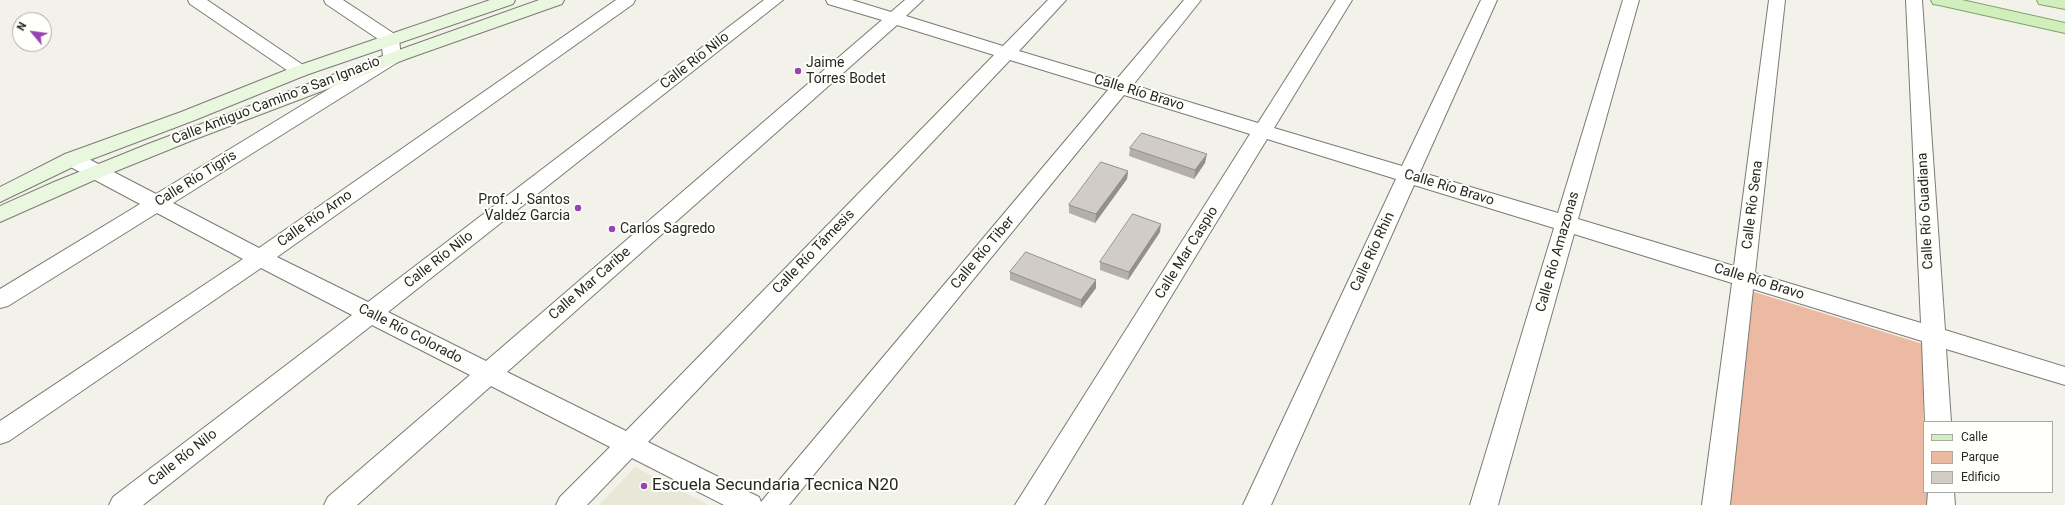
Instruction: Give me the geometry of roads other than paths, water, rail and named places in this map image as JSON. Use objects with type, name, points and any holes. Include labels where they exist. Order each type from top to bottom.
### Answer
[{"type":"main road","name":"Calle Antiguo Camino a San Ignacio","points":[[0,215],[94,171],[507,0]]},
{"type":"main road","name":"Calle Antiguo Camino a San Ignacio","points":[[0,195],[72,159],[188,116],[300,71],[391,48],[556,0]]},
{"type":"main road","points":[[1939,0],[2064,30]]},
{"type":"main road","points":[[2045,0],[2065,4]]},
{"type":"street","points":[[196,0],[300,71]]},
{"type":"street","points":[[332,0],[391,48]]},
{"type":"street","name":"Calle Río Arno","points":[[0,434],[260,258],[626,0]]},
{"type":"street","name":"Calle Río Nilo","points":[[123,505],[775,0]]},
{"type":"street","name":"Calle Río Bravo","points":[[834,0],[2065,376]]},
{"type":"street","name":"Calle Mar Caribe","points":[[338,505],[915,0]]},
{"type":"street","name":"Calle Río Támesis","points":[[570,505],[1058,0]]},
{"type":"street","name":"Calle Río Tiber","points":[[773,505],[1193,0]]},
{"type":"street","name":"Calle Mar Caspio","points":[[1029,505],[1344,0]]},
{"type":"street","name":"Calle Río Rhin","points":[[1257,505],[1489,0]]},
{"type":"street","name":"Calle Río Amazonas","points":[[1484,505],[1632,0]]},
{"type":"street","name":"Calle Río Sena","points":[[1716,505],[1777,0]]},
{"type":"street","name":"Calle Río Guadiana","points":[[1914,0],[1938,421]]},
{"type":"street","name":"Calle Río Tigris","points":[[0,300],[156,204],[391,48]]},
{"type":"street","name":"Calle Río Colorado","points":[[72,159],[260,258],[749,505]]},
{"type":"street","points":[[1941,493],[1941,505]]},
{"type":"place","name":"Jaime Torres Bodet","points":[[798,71]]},
{"type":"place","name":"Prof. J. Santos Valdez Garcia","points":[[578,208]]},
{"type":"place","name":"Carlos Sagredo","points":[[612,229]]},
{"type":"place","name":"Escuela Secundaria Tecnica N20","points":[[644,486]]}]
